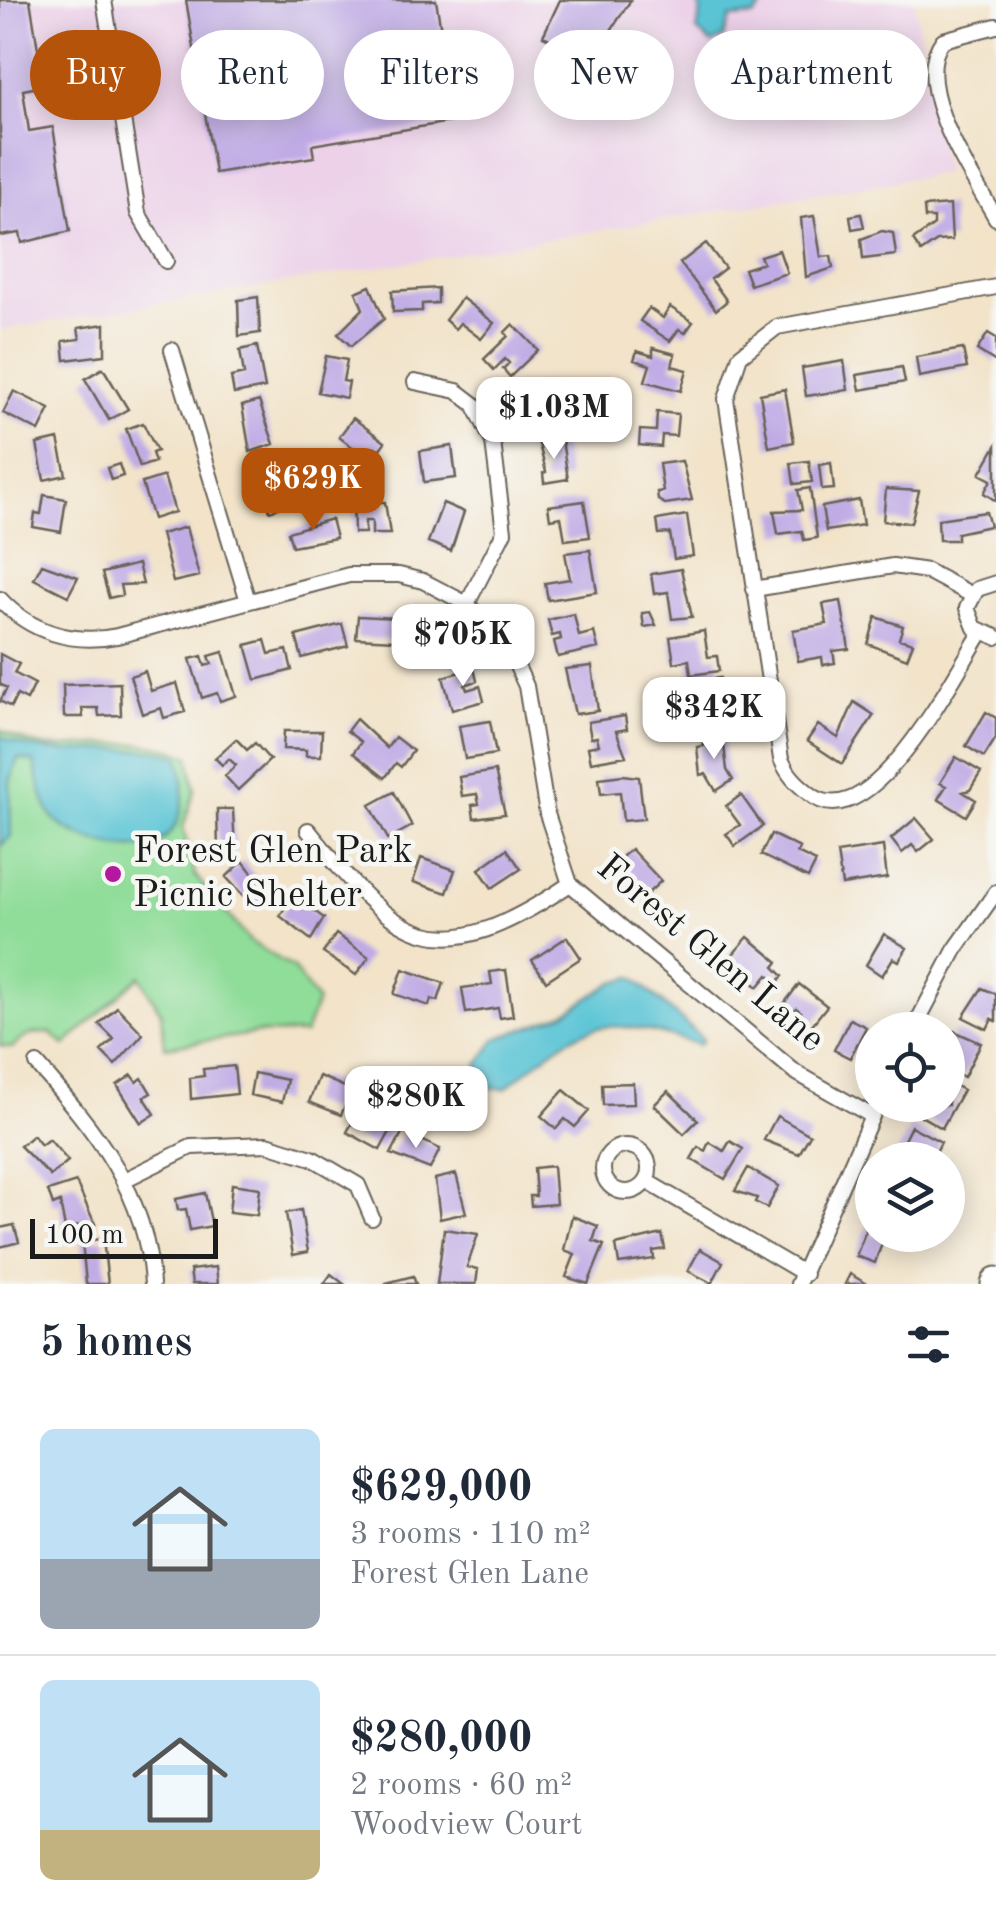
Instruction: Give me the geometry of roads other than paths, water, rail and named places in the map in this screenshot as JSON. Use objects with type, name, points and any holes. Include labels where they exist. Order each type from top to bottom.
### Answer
[{"type":"street","points":[[104,0],[138,213],[166,261]]},
{"type":"street","points":[[996,26],[943,40],[933,72],[952,138],[996,218]]},
{"type":"street","points":[[996,287],[797,321],[765,334],[740,356],[727,389],[726,409],[781,758],[793,780],[816,799],[832,802],[866,794],[893,768],[988,635],[968,616],[972,595],[984,584],[996,582]]},
{"type":"street","points":[[172,350],[248,600]]},
{"type":"street","points":[[415,382],[456,391],[490,429],[504,532],[468,604]]},
{"type":"street","points":[[754,589],[894,566],[926,570],[972,595]]},
{"type":"street","name":"Forest Glen Lane","points":[[0,599],[14,614],[38,628],[83,639],[116,636],[349,575],[375,573],[424,581],[468,604],[509,648],[526,686],[547,814],[570,884],[795,1072],[855,1102]]},
{"type":"street","points":[[308,830],[378,910],[432,935],[460,937],[492,931],[570,884]]},
{"type":"street","points":[[923,1012],[955,950],[996,892]]},
{"type":"street","points":[[38,1064],[95,1132],[126,1178],[148,1243],[152,1284]]},
{"type":"street","points":[[646,1182],[802,1279],[869,1122]]},
{"type":"street","points":[[126,1178],[191,1146],[267,1144],[312,1158],[358,1185],[372,1218]]},
{"type":"water","points":[[697,0],[760,0],[761,8],[754,16],[730,18],[726,30],[697,30],[701,10]]},
{"type":"water","points":[[0,736],[45,750],[132,749],[179,756],[183,788],[178,820],[166,837],[142,847],[110,845],[79,835],[51,815],[34,762],[18,758],[10,782],[11,836],[0,846]]},
{"type":"water","points":[[633,977],[703,1039],[700,1045],[636,1029],[594,1029],[556,1048],[505,1089],[486,1087],[478,1065],[496,1039],[564,1014],[614,982]]},
{"type":"place","name":"Forest Glen Park Picnic Shelter","points":[[113,874]]}]
